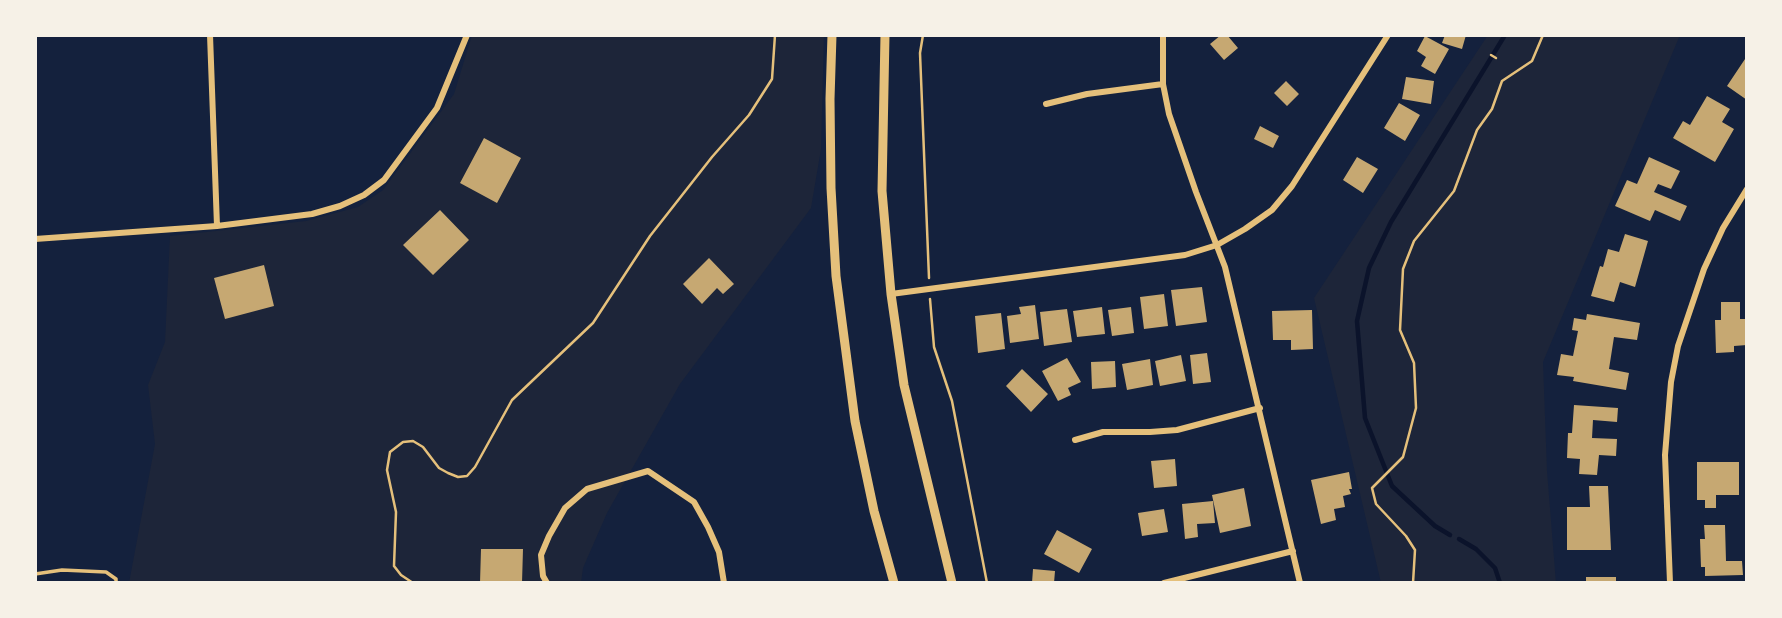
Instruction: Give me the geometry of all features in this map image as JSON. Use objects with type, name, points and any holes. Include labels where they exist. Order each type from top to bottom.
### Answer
[{"type":"main road","points":[[832,35],[831,176],[836,276],[855,421],[874,511],[894,583]]},
{"type":"main road","points":[[885,35],[882,191],[891,294],[904,384],[952,583]]},
{"type":"street","points":[[210,35],[217,226]]},
{"type":"street","points":[[35,239],[217,226],[312,214],[364,195],[384,180],[436,108],[467,35]]},
{"type":"street","points":[[1163,35],[1163,85],[1179,146],[1217,245],[1231,291],[1300,583]]},
{"type":"street","points":[[891,294],[1185,255],[1217,245],[1264,216],[1286,194],[1388,35]]},
{"type":"street","points":[[1046,104],[1087,94],[1163,85]]},
{"type":"street","points":[[1670,583],[1665,455],[1671,382],[1678,346],[1704,269],[1723,228],[1747,189]]},
{"type":"street","points":[[1075,440],[1103,432],[1177,430],[1260,408]]},
{"type":"street","points":[[547,583],[541,555],[565,508],[587,489],[648,471],[694,502],[709,527],[719,552],[724,583]]},
{"type":"street","points":[[1164,583],[1293,551]]},
{"type":"lane","points":[[35,574],[62,570],[106,572],[116,579],[117,583]]},
{"type":"path","points":[[413,583],[394,566],[397,512],[387,470],[390,452],[403,442],[413,441],[424,447],[439,468],[458,477],[467,476],[475,467],[512,400],[593,323],[650,236],[749,115],[772,79],[775,35]]},
{"type":"path","points":[[923,35],[920,52],[929,288],[934,347],[952,401],[987,583]]},
{"type":"path","points":[[1413,583],[1415,550],[1406,536],[1376,504],[1371,488],[1403,457],[1416,408],[1414,363],[1400,330],[1403,269],[1414,241],[1454,191],[1477,130],[1492,109],[1502,81],[1532,61],[1543,35]]},
{"type":"path","points":[[1491,55],[1496,58]]},
{"type":"shaded area","points":[[472,35],[824,35],[821,149],[811,208],[680,384],[607,513],[583,568],[581,583],[129,583],[155,444],[148,385],[165,342],[170,236],[306,221],[358,207],[383,190],[454,94]]},
{"type":"shaded area","points":[[1488,35],[1680,35],[1543,362],[1547,471],[1556,583],[1381,583],[1314,298]]},
{"type":"building","points":[[1221,35],[1227,35],[1238,48],[1224,60],[1210,44]]},
{"type":"building","points":[[1445,35],[1466,35],[1462,49],[1442,43]]},
{"type":"building","points":[[1425,36],[1449,49],[1435,74],[1421,66],[1426,57],[1417,51]]},
{"type":"building","points":[[1747,56],[1747,100],[1727,86]]},
{"type":"building","points":[[1406,77],[1434,81],[1431,104],[1402,99]]},
{"type":"building","points":[[1286,81],[1299,94],[1287,106],[1274,93]]},
{"type":"building","points":[[1707,96],[1730,109],[1722,122],[1734,129],[1715,162],[1673,138],[1683,121],[1690,125]]},
{"type":"building","points":[[1399,103],[1420,115],[1405,141],[1384,128]]},
{"type":"building","points":[[1260,126],[1279,136],[1273,148],[1254,139]]},
{"type":"building","points":[[484,138],[521,158],[497,203],[460,183]]},
{"type":"building","points":[[1357,157],[1378,169],[1363,193],[1343,180]]},
{"type":"building","points":[[1649,157],[1680,171],[1671,189],[1658,184],[1654,192],[1687,206],[1680,221],[1655,210],[1650,221],[1615,206],[1627,180],[1637,184]]},
{"type":"building","points":[[440,210],[469,240],[433,275],[403,245]]},
{"type":"building","points":[[1625,234],[1648,241],[1635,287],[1620,282],[1614,302],[1591,296],[1608,249],[1619,252]]},
{"type":"building","points":[[709,258],[734,284],[723,294],[717,288],[702,304],[683,284]]},
{"type":"building","points":[[264,265],[274,306],[225,319],[214,278]]},
{"type":"building","points":[[1202,287],[1207,322],[1176,326],[1171,290]]},
{"type":"building","points":[[1164,294],[1168,326],[1144,329],[1140,297]]},
{"type":"building","points":[[1721,302],[1740,302],[1740,319],[1747,319],[1747,345],[1734,346],[1734,352],[1716,353],[1715,320],[1721,320]]},
{"type":"building","points":[[1035,305],[1039,339],[1010,343],[1007,316],[1021,314],[1019,307]]},
{"type":"building","points":[[1102,307],[1105,334],[1077,337],[1073,311]]},
{"type":"building","points":[[1131,307],[1134,333],[1112,336],[1108,310]]},
{"type":"building","points":[[1067,309],[1072,342],[1044,346],[1040,312]]},
{"type":"building","points":[[1312,310],[1313,349],[1291,350],[1291,340],[1273,340],[1272,311]]},
{"type":"building","points":[[1001,313],[1005,349],[978,353],[975,316]]},
{"type":"building","points":[[1587,314],[1640,323],[1637,340],[1614,337],[1609,369],[1629,373],[1626,390],[1573,381],[1574,377],[1557,375],[1561,354],[1573,356],[1578,331],[1572,330],[1574,318],[1586,320]]},
{"type":"building","points":[[1207,353],[1211,382],[1193,384],[1190,355]]},
{"type":"building","points":[[1181,355],[1186,381],[1160,386],[1155,361]]},
{"type":"building","points":[[1067,358],[1081,382],[1068,388],[1071,395],[1058,401],[1042,371]]},
{"type":"building","points":[[1150,359],[1153,385],[1127,390],[1122,364]]},
{"type":"building","points":[[1115,361],[1116,387],[1092,389],[1091,362]]},
{"type":"building","points":[[1022,369],[1048,394],[1031,412],[1006,386]]},
{"type":"building","points":[[1574,405],[1618,408],[1617,422],[1593,420],[1592,438],[1617,439],[1616,456],[1599,455],[1597,475],[1579,474],[1580,459],[1567,458],[1568,433],[1572,433]]},
{"type":"building","points":[[1175,459],[1177,486],[1154,488],[1151,461]]},
{"type":"building","points":[[1697,462],[1739,462],[1739,495],[1716,495],[1716,508],[1705,508],[1705,500],[1697,500]]},
{"type":"building","points":[[1349,472],[1352,489],[1349,489],[1351,494],[1343,496],[1345,507],[1334,509],[1336,520],[1321,524],[1311,480]]},
{"type":"building","points":[[1589,486],[1608,486],[1611,550],[1567,550],[1567,507],[1590,507]]},
{"type":"building","points":[[1244,488],[1251,526],[1220,533],[1212,495]]},
{"type":"building","points":[[1213,501],[1215,523],[1197,524],[1198,537],[1185,539],[1182,504]]},
{"type":"building","points":[[1164,509],[1168,532],[1142,536],[1138,513]]},
{"type":"building","points":[[1704,525],[1725,525],[1726,561],[1742,561],[1743,575],[1705,576],[1705,567],[1701,567],[1700,539],[1705,539]]},
{"type":"building","points":[[1057,530],[1092,549],[1079,573],[1044,554]]},
{"type":"building","points":[[481,549],[523,549],[522,583],[480,583]]},
{"type":"building","points":[[1033,569],[1055,571],[1054,583],[1032,583]]},
{"type":"building","points":[[1586,577],[1616,577],[1616,583],[1586,583]]},
{"type":"waterway","points":[[1450,535],[1435,526],[1392,486],[1365,418],[1357,321],[1369,268],[1391,222],[1505,35]]},
{"type":"waterway","points":[[1459,539],[1476,549],[1495,568],[1500,583]]}]
